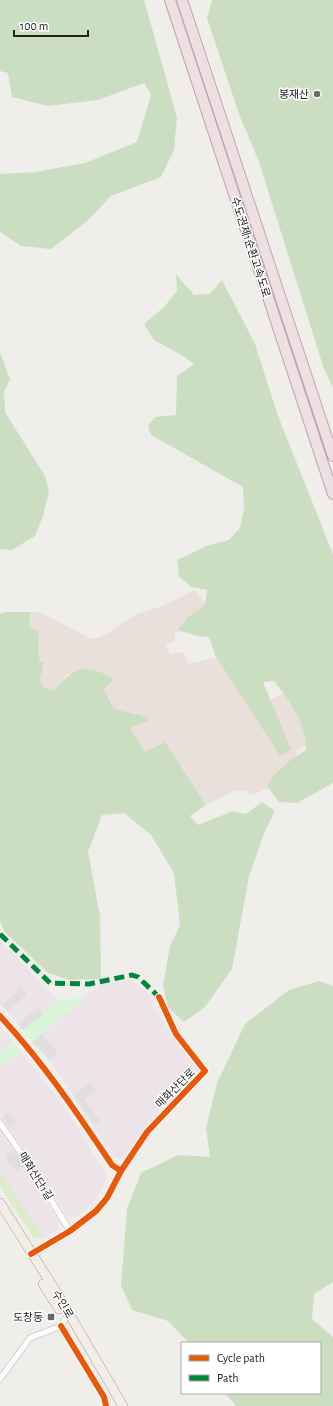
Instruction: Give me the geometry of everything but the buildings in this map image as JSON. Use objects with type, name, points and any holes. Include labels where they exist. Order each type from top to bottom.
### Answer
[{"type":"highway","name":"수도권제1순환고속도로","points":[[170,0],[333,494]]},
{"type":"highway","name":"수도권제1순환고속도로","points":[[182,0],[333,456]]},
{"type":"main road","name":"수인로","points":[[0,1203],[57,1294],[123,1406]]},
{"type":"main road","name":"수인로","points":[[0,1215],[63,1322],[117,1406]]},
{"type":"street","name":"매화산단로","points":[[31,1254],[70,1231],[96,1211],[107,1198],[121,1171],[158,1119],[205,1071],[176,1034],[159,996]]},
{"type":"street","points":[[0,1016],[44,1066],[112,1165],[121,1171]]},
{"type":"street","name":"매화산단1길","points":[[0,1123],[32,1169],[70,1231]]},
{"type":"street","points":[[0,1379],[30,1338],[63,1322],[104,1397],[106,1406]]},
{"type":"shaded area","points":[[195,590],[208,606],[204,621],[175,634],[175,641],[166,645],[170,654],[184,652],[188,664],[218,657],[251,707],[293,690],[315,743],[297,750],[296,775],[253,795],[245,791],[236,790],[206,805],[165,742],[145,752],[130,728],[148,721],[114,709],[104,688],[113,679],[68,674],[54,691],[44,687],[40,679],[44,662],[40,661],[38,652],[39,645],[29,626],[31,612],[39,612],[92,639],[103,636],[136,614],[160,607]]},
{"type":"shaded area","points":[[0,940],[58,1000],[23,1030],[0,1003]]},
{"type":"shaded area","points":[[130,979],[153,996],[153,1006],[199,1072],[152,1117],[123,1158],[114,1157],[57,1072],[53,1063],[32,1042],[101,984]]},
{"type":"shaded area","points":[[21,988],[27,994],[8,1011],[2,1005]]},
{"type":"shaded area","points":[[38,1008],[43,1014],[23,1030],[18,1024]]},
{"type":"shaded area","points":[[0,1026],[12,1041],[0,1051]]},
{"type":"shaded area","points":[[42,1034],[58,1054],[50,1060],[32,1042]]},
{"type":"shaded area","points":[[21,1051],[62,1104],[106,1173],[106,1182],[99,1194],[88,1208],[75,1218],[68,1217],[35,1165],[0,1115],[0,1068]]},
{"type":"shaded area","points":[[91,1083],[96,1091],[84,1100],[100,1121],[94,1125],[73,1095]]},
{"type":"shaded area","points":[[8,1112],[17,1122],[10,1128],[2,1117]]},
{"type":"shaded area","points":[[0,1130],[59,1221],[57,1230],[44,1238],[0,1174]]},
{"type":"shaded area","points":[[13,1150],[25,1166],[17,1172],[5,1157]]},
{"type":"green space","points":[[0,0],[144,0],[177,117],[174,150],[161,177],[111,196],[87,221],[51,249],[21,246],[0,232],[0,174],[35,172],[85,163],[137,142],[151,95],[144,83],[98,100],[48,106],[12,97],[8,73],[0,71]]},
{"type":"green space","points":[[212,0],[333,0],[333,388],[323,366],[259,162],[239,114],[207,18]]},
{"type":"green space","points":[[176,274],[194,295],[210,294],[222,280],[255,344],[278,416],[333,554],[333,783],[297,803],[279,802],[267,786],[284,765],[306,750],[303,730],[292,705],[274,681],[263,682],[291,749],[280,756],[215,655],[209,637],[197,636],[178,630],[188,617],[205,605],[207,590],[191,587],[179,576],[177,560],[209,545],[229,540],[240,528],[244,509],[243,487],[151,435],[148,426],[155,417],[176,415],[177,376],[194,364],[183,356],[154,340],[144,324],[164,307],[177,291]]},
{"type":"green space","points":[[0,352],[10,379],[4,392],[5,412],[45,476],[49,491],[43,516],[35,536],[12,550],[0,549]]},
{"type":"green space","points":[[5,612],[31,612],[29,626],[39,632],[38,652],[40,661],[44,662],[40,679],[44,687],[54,691],[68,676],[81,669],[95,670],[114,679],[104,689],[114,709],[147,717],[148,721],[130,728],[145,752],[165,742],[206,805],[190,816],[198,825],[233,811],[246,814],[262,802],[275,811],[265,831],[249,876],[232,969],[205,1007],[184,1022],[168,1007],[163,985],[170,946],[180,925],[174,873],[151,835],[124,813],[102,815],[88,852],[100,916],[101,979],[70,980],[48,973],[4,931],[0,921],[0,614]]},
{"type":"green space","points":[[319,981],[333,986],[333,1282],[314,1294],[312,1319],[333,1337],[333,1406],[236,1406],[226,1394],[321,1394],[321,1342],[188,1342],[168,1321],[132,1310],[121,1285],[127,1209],[141,1173],[178,1155],[210,1157],[206,1128],[217,1083],[245,1024],[289,990]]},
{"type":"green space","points":[[87,997],[32,1042],[23,1030],[58,1000]]},
{"type":"green space","points":[[12,1041],[21,1051],[0,1068],[0,1051]]},
{"type":"green space","points":[[0,1174],[44,1238],[33,1237],[0,1187]]},
{"type":"marked path","points":[[0,934],[50,983],[89,984],[132,975],[138,977],[159,997]]},
{"type":"cycle path","points":[[31,1254],[70,1231],[96,1211],[107,1198],[121,1171],[147,1132],[205,1071],[176,1034],[159,997]]},
{"type":"cycle path","points":[[0,1016],[31,1051],[73,1107],[112,1165],[121,1171]]},
{"type":"cycle path","points":[[61,1326],[104,1397],[106,1406]]},
{"type":"place","name":"봉재산","points":[[317,94]]},
{"type":"place","name":"도창동","points":[[51,1317]]}]
